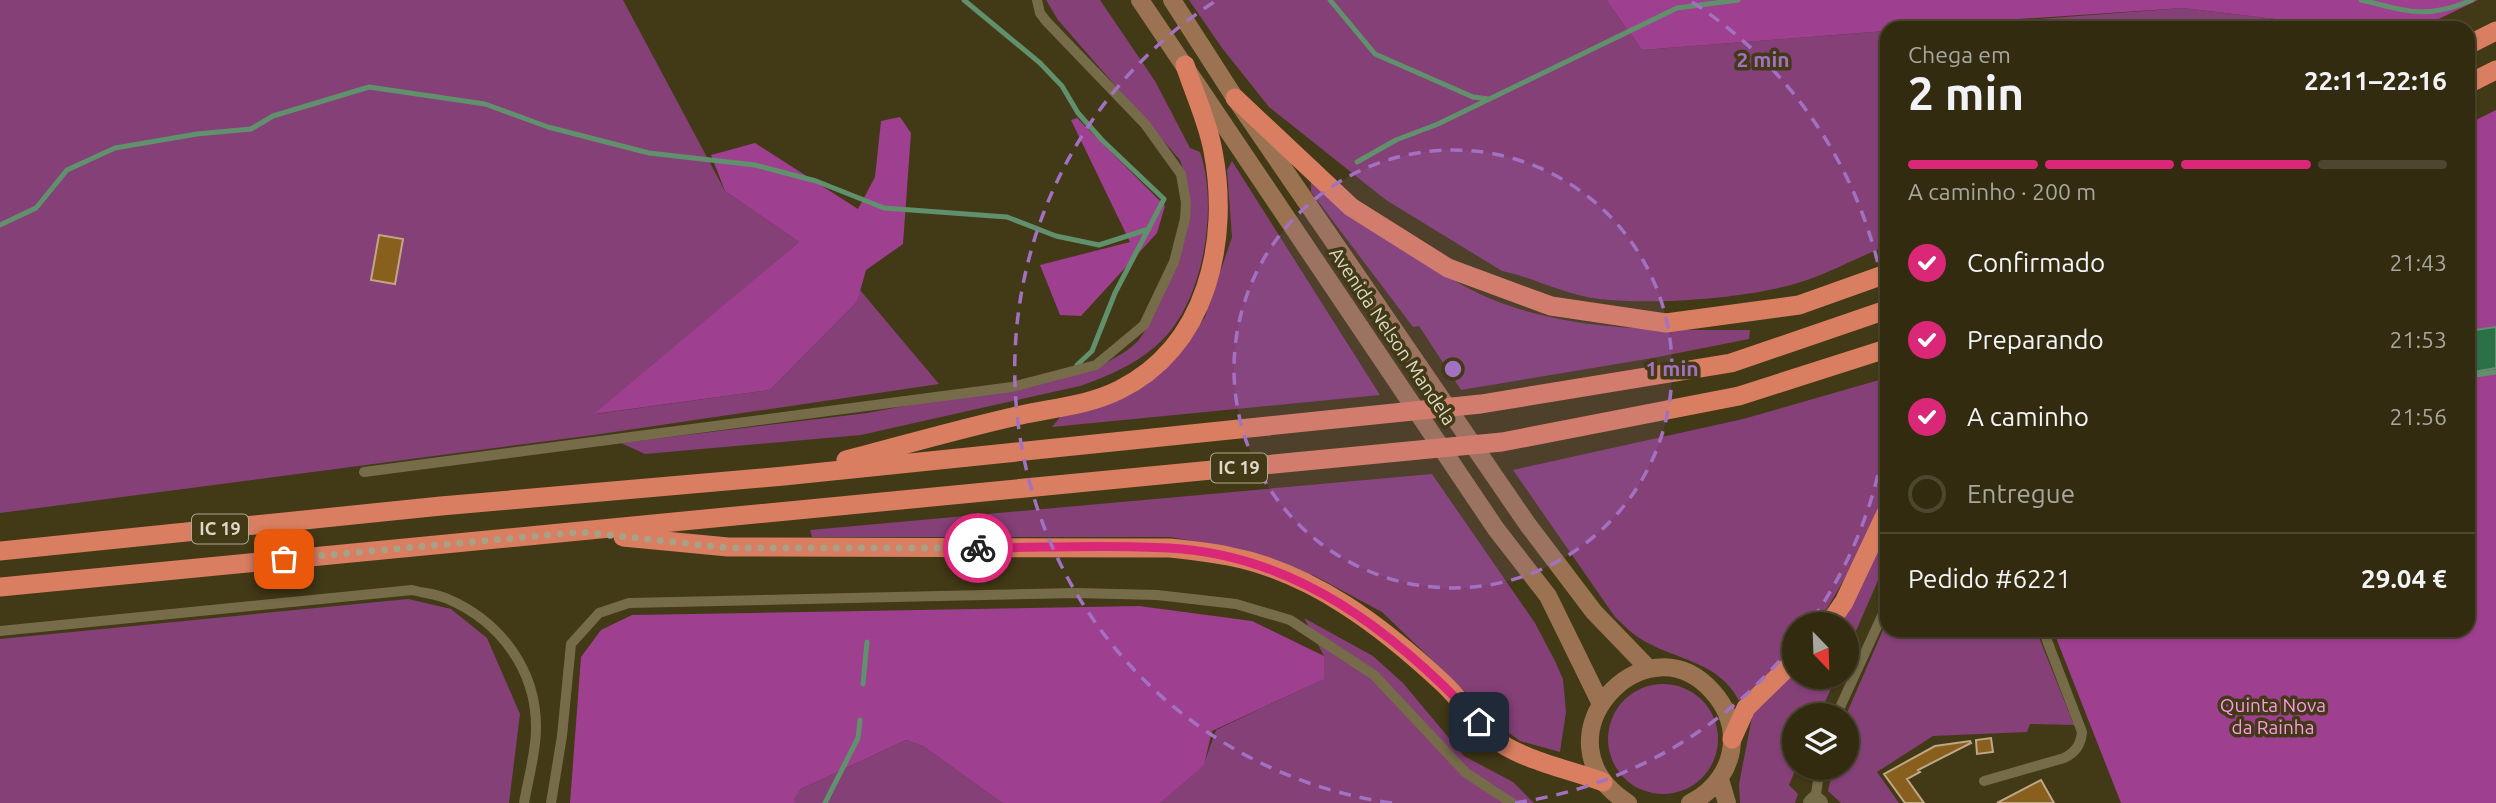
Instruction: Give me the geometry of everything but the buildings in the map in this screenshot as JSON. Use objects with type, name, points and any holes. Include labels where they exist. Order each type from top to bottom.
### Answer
[{"type":"highway","points":[[2475,42],[2496,31]]},
{"type":"highway","points":[[784,476],[1020,415],[1082,403],[1118,390],[1164,358],[1181,339],[1195,312],[1213,266],[1219,238],[1221,208],[1213,149],[1185,65]]},
{"type":"highway","points":[[2475,80],[2496,70]]},
{"type":"highway","points":[[1235,98],[1351,207],[1448,268],[1551,306],[1666,323],[1799,305],[1880,276]]},
{"type":"highway","name":"IC 19","points":[[0,551],[441,506],[784,476],[1481,404],[1731,363],[1880,312]]},
{"type":"highway","name":"IC 19","points":[[0,587],[1502,442],[1739,396],[1880,351]]},
{"type":"highway","points":[[1837,612],[1880,526]]},
{"type":"highway","points":[[581,532],[729,548],[1170,548],[1229,556],[1282,572],[1336,599],[1374,624],[1445,685],[1496,740],[1537,759],[1603,782]]},
{"type":"highway","points":[[1732,739],[1746,708],[1782,673]]},
{"type":"main road","name":"Avenida Nelson Mandela","points":[[1140,0],[1496,529],[1548,596],[1600,702]]},
{"type":"main road","name":"Avenida Nelson Mandela","points":[[1172,0],[1235,98],[1528,525],[1594,612],[1649,669]]},
{"type":"main road","points":[[1628,803],[1603,782],[1591,757],[1590,728],[1600,702],[1613,687],[1630,676],[1649,669],[1679,672],[1707,685],[1720,700],[1729,719],[1732,739],[1729,760],[1720,779],[1702,797],[1690,803]]},
{"type":"main road","points":[[1720,779],[1727,803]]},
{"type":"lane","points":[[363,472],[1012,387],[1096,365],[1144,325],[1174,262],[1186,203],[1181,174],[1145,124],[1046,21],[1040,13],[1037,0]]},
{"type":"lane","points":[[0,631],[412,590],[447,598],[494,627],[513,650],[530,685],[535,706],[536,732],[524,803]]},
{"type":"lane","points":[[551,803],[562,736],[571,644],[599,613],[629,603],[1076,593],[1157,595],[1216,602],[1290,620],[1374,675],[1466,773],[1512,803]]},
{"type":"lane","points":[[1842,703],[1880,620]]},
{"type":"lane","points":[[1984,781],[2064,758],[2073,754],[2081,741],[2082,732],[2046,637]]},
{"type":"lane","points":[[1815,802],[1818,780]]},
{"type":"shaded area","points":[[0,0],[623,0],[725,191],[799,242],[596,414],[770,390],[857,302],[860,290],[939,384],[594,435],[0,513]]},
{"type":"shaded area","points":[[1046,0],[1100,0],[1155,81],[1190,148],[1200,152],[1208,196],[1204,247],[1191,296],[1167,335],[1148,352],[1126,366],[1080,386],[861,435],[645,454],[621,443],[867,413],[1081,373],[1118,356],[1137,342],[1161,300],[1184,241],[1190,213],[1186,179],[1180,160],[1058,20]]},
{"type":"shaded area","points":[[1189,0],[1606,0],[1642,50],[1880,31],[1880,249],[1799,283],[1766,291],[1693,300],[1644,301],[1599,299],[1574,294],[1502,271],[1386,200],[1269,107],[1222,48]]},
{"type":"shaded area","points":[[2183,8],[2292,21],[2013,21]]},
{"type":"shaded area","points":[[1232,161],[1380,395],[1052,427],[1061,416],[1180,353],[1205,317],[1232,237],[1227,170]]},
{"type":"shaded area","points":[[1311,180],[1450,278],[1484,296],[1557,319],[1634,328],[1750,330],[1749,339],[1461,390],[1419,326],[1413,327],[1311,192]]},
{"type":"shaded area","points":[[2496,327],[2496,368],[2475,372],[2475,330]]},
{"type":"shaded area","points":[[1880,380],[1880,504],[1866,536],[1824,612],[1782,612],[1782,660],[1739,701],[1719,676],[1648,643],[1615,617],[1513,470],[1743,419]]},
{"type":"shaded area","points":[[1432,474],[1535,623],[1555,661],[1563,679],[1566,712],[1560,752],[1520,741],[1505,730],[1382,612],[1315,576],[1234,548],[1170,537],[812,537],[810,530]]},
{"type":"shaded area","points":[[1880,531],[1880,576],[1859,624],[1859,612],[1841,612]]},
{"type":"shaded area","points":[[408,599],[451,609],[487,638],[520,714],[509,803],[0,803],[0,639]]},
{"type":"shaded area","points":[[1304,618],[1373,656],[1403,683],[1464,756],[1513,782],[1534,803],[1160,803],[1205,761],[1216,730],[1323,679],[1324,656]]},
{"type":"shaded area","points":[[1880,637],[2039,637],[2074,725],[2030,724],[2027,732],[1933,736],[1877,772],[1899,803],[1841,803],[1828,791],[1830,780],[1859,780],[1859,703],[1851,703]]},
{"type":"shaded area","points":[[1663,684],[1684,688],[1702,700],[1714,718],[1718,739],[1714,760],[1702,778],[1684,790],[1663,794],[1642,790],[1624,778],[1612,760],[1608,739],[1612,718],[1624,700],[1642,688]]},
{"type":"shaded area","points":[[1782,684],[1782,690],[1830,690],[1825,703],[1782,703],[1782,780],[1791,780],[1789,785],[1798,794],[1795,803],[1740,803],[1739,784],[1753,712]]},
{"type":"shaded area","points":[[906,740],[923,746],[1002,803],[795,803],[793,800],[801,789]]},
{"type":"green space","points":[[1606,0],[2478,0],[2434,21],[2292,21],[2183,8],[1990,21],[1880,21],[1880,31],[1642,50]]},
{"type":"green space","points":[[2496,110],[2496,327],[2475,330],[2475,120]]},
{"type":"green space","points":[[900,117],[911,133],[903,244],[866,270],[857,302],[770,390],[594,414],[799,242],[725,191],[711,155],[755,143],[858,209],[875,177],[881,121]]},
{"type":"green space","points":[[1077,118],[1165,206],[1157,233],[1081,316],[1060,315],[1040,265],[1130,242],[1071,120]]},
{"type":"green space","name":"Quinta Nova da Rainha","points":[[2496,368],[2496,803],[2121,803],[2056,637],[2475,637],[2475,372]]},
{"type":"green space","points":[[1139,606],[1252,621],[1324,656],[1324,679],[1212,731],[1204,765],[1160,803],[1002,803],[923,746],[906,740],[801,789],[794,799],[795,803],[570,803],[581,657],[601,630],[632,615]]},
{"type":"waterway","points":[[964,0],[1040,63],[1062,86],[1078,113],[1102,140],[1164,199],[1115,293],[1092,351],[1077,365]]},
{"type":"waterway","points":[[1330,0],[1375,54],[1473,97],[1489,99]]},
{"type":"waterway","points":[[1357,162],[1396,140],[1438,124],[1677,8],[1738,0]]},
{"type":"waterway","points":[[2361,0],[2416,12],[2441,10],[2472,0]]},
{"type":"waterway","points":[[0,225],[36,208],[67,170],[115,148],[197,134],[251,129],[273,116],[369,87],[485,104],[548,127],[649,153],[755,165],[816,181],[884,208],[1007,217],[1056,236],[1099,245],[1149,229]]},
{"type":"waterway","points":[[2475,375],[2496,372]]},
{"type":"waterway","points":[[863,684],[867,642]]},
{"type":"waterway","points":[[825,803],[858,738],[860,720]]},
{"type":"way so far","points":[[284,559],[581,532],[729,548],[978,548]]},
{"type":"route","points":[[978,548],[1170,548],[1229,556],[1282,572],[1336,599],[1374,624],[1445,685],[1479,722]]}]
